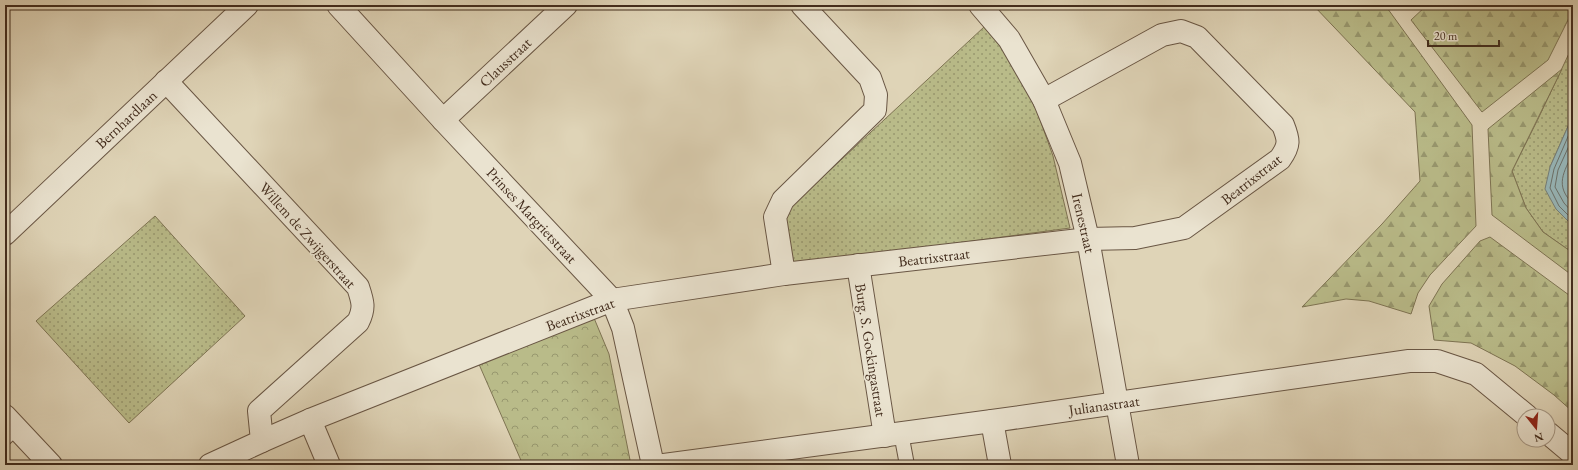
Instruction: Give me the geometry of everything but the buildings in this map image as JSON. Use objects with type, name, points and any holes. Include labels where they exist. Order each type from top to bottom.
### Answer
[{"type":"street","name":"Bernhardlaan","points":[[5,234],[247,5]]},
{"type":"street","name":"Prinses Margrietstraat","points":[[338,5],[443,120],[612,300],[623,328],[653,465]]},
{"type":"street","name":"Clausstraat","points":[[443,120],[566,5]]},
{"type":"street","points":[[784,274],[775,217],[783,200],[875,110],[876,95],[870,78],[802,5]]},
{"type":"street","name":"Irenestraat","points":[[980,5],[1009,39],[1044,100],[1070,163],[1088,239],[1128,465]]},
{"type":"street","name":"Beatrixstraat","points":[[262,441],[310,420],[612,300],[784,274],[1088,239],[1135,238],[1184,228],[1280,159],[1287,149],[1288,137],[1283,125],[1197,37],[1180,31],[1162,34],[1044,100]]},
{"type":"street","name":"Willem de Zwijgerstraat","points":[[166,81],[358,287],[362,299],[363,312],[358,322],[259,411],[262,441]]},
{"type":"street","name":"Burg. S. Gockingastraat","points":[[858,265],[893,434]]},
{"type":"street","name":"Julianastraat","points":[[664,465],[992,421],[1409,361],[1437,361],[1476,374],[1517,408]]},
{"type":"street","points":[[310,420],[329,465]]},
{"type":"street","points":[[992,421],[1000,465]]},
{"type":"street","points":[[9,427],[51,465]]},
{"type":"street","points":[[1556,440],[1573,454]]},
{"type":"street","points":[[210,465],[262,441]]},
{"type":"lane","points":[[893,434],[907,465]]},
{"type":"green space","points":[[1313,5],[1385,5],[1472,125],[1476,226],[1430,275],[1418,293],[1411,314],[1369,301],[1346,299],[1302,307],[1382,224],[1420,181],[1415,112]]},
{"type":"green space","points":[[1427,5],[1573,5],[1573,10],[1548,60],[1482,112],[1411,20]]},
{"type":"green space","points":[[984,27],[1010,58],[1034,103],[1053,156],[1070,228],[792,265],[785,212]]},
{"type":"green space","points":[[1573,45],[1573,115],[1550,167],[1556,209],[1573,226],[1573,253],[1543,232],[1526,208],[1512,171]]},
{"type":"green space","points":[[1562,69],[1512,171],[1526,208],[1543,232],[1573,253],[1573,276],[1492,215],[1488,129]]},
{"type":"green space","points":[[155,216],[245,316],[129,423],[36,321]]},
{"type":"green space","points":[[1490,237],[1573,298],[1573,412],[1554,395],[1515,366],[1471,343],[1434,340],[1429,306],[1442,284],[1480,241]]},
{"type":"green space","points":[[594,318],[609,354],[631,465],[523,465],[478,362]]},
{"type":"water","points":[[1573,115],[1573,226],[1556,209],[1545,189],[1550,167]]}]
